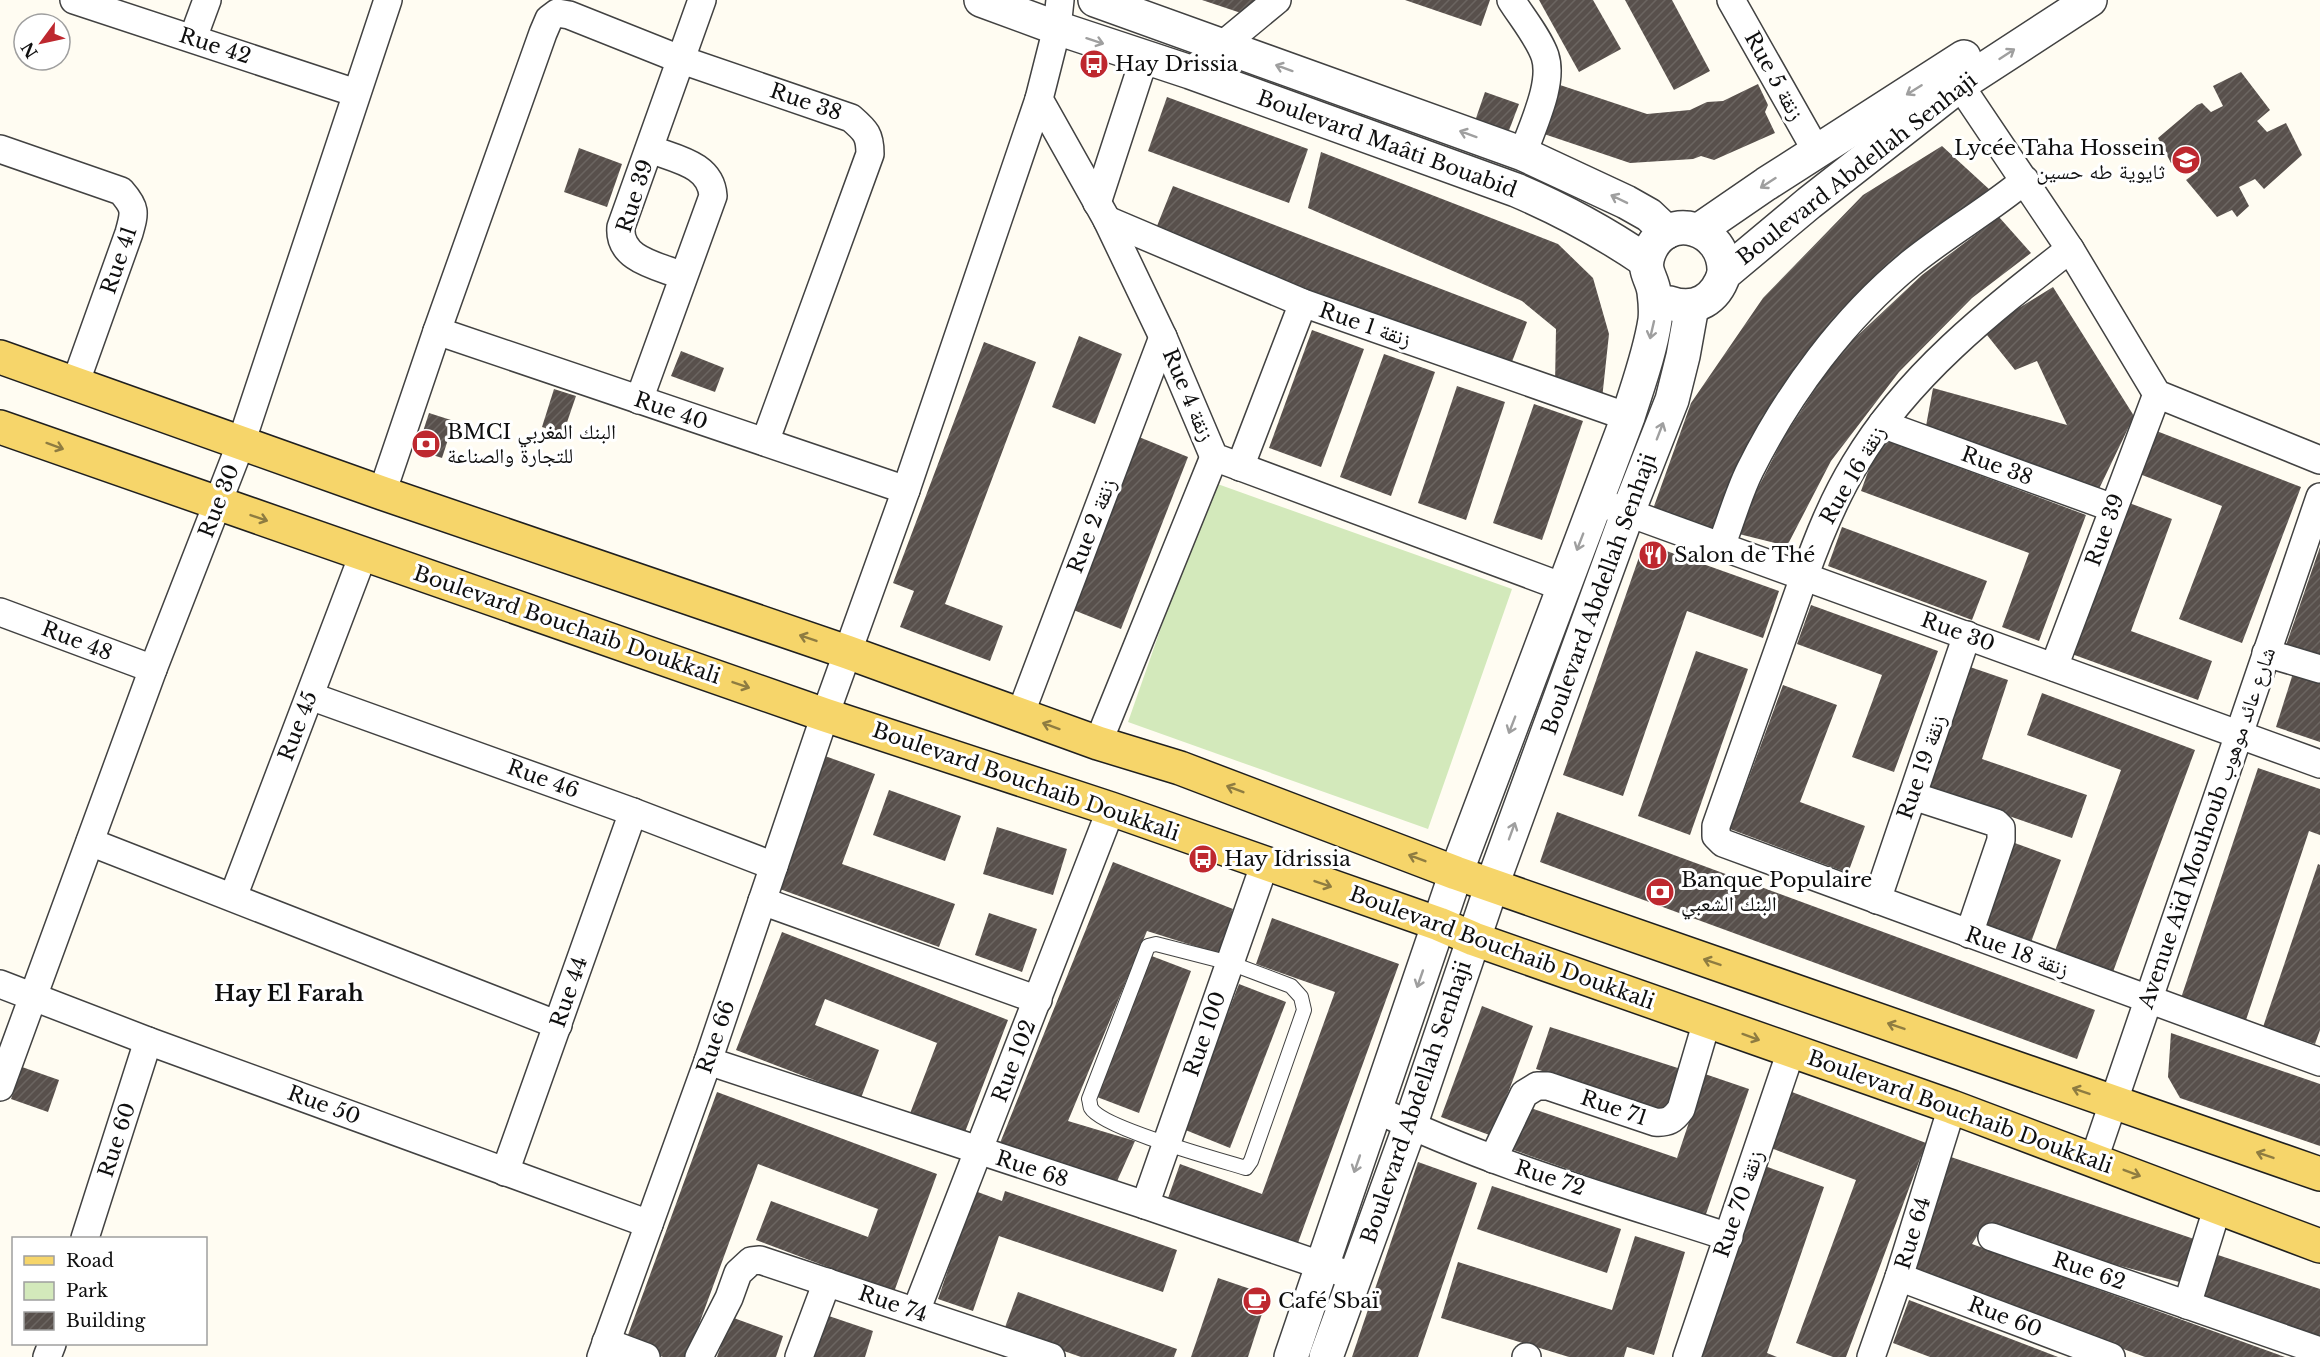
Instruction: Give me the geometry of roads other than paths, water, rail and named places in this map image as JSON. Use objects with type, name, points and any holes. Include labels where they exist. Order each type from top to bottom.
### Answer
[{"type":"main road","points":[[0,357],[382,493],[848,652],[1098,743],[1180,768],[1456,873],[2320,1174]]},
{"type":"main road","name":"Boulevard Bouchaib Doukkali","points":[[0,427],[825,715],[1111,809],[1439,924],[1474,939],[1952,1107],[2320,1246]]},
{"type":"street","name":"Rue 42","points":[[74,0],[356,93]]},
{"type":"street","points":[[193,38],[207,0]]},
{"type":"street","name":"Rue 30","points":[[0,1087],[153,669],[241,443],[388,0]]},
{"type":"street","name":"Rue 39","points":[[683,276],[634,256],[624,247],[620,238],[621,228],[702,0]]},
{"type":"street","name":"Boulevard Maâti Bouabid","points":[[981,0],[1059,14],[1145,56],[1516,190],[1562,210],[1605,233],[1650,276],[1661,298],[1671,304],[1692,306]]},
{"type":"street","name":"Boulevard Maâti Bouabid","points":[[1095,0],[1522,154],[1626,202],[1648,215],[1684,230],[1712,238],[1721,251],[1724,274]]},
{"type":"street","points":[[1190,72],[1277,0]]},
{"type":"street","points":[[1511,0],[1544,54],[1548,71],[1546,87],[1522,154]]},
{"type":"street","name":"Rue 5 زنقة","points":[[1731,0],[1817,152]]},
{"type":"street","name":"Boulevard Abdellah Senhaji","points":[[1326,1357],[1410,1126],[1492,885],[1628,512],[1672,400],[1692,306],[1713,295],[1721,285],[1724,274],[1955,76],[2050,0]]},
{"type":"street","name":"Boulevard Abdellah Senhaji","points":[[1291,1357],[1456,873],[1644,369],[1655,319],[1650,276],[1653,244],[1684,230],[1817,152],[2090,0]]},
{"type":"street","name":"Rue 38","points":[[436,331],[543,33],[549,20],[557,13],[569,15],[682,60],[851,118],[863,128],[870,140],[870,154],[765,442]]},
{"type":"street","points":[[1039,99],[1059,14]]},
{"type":"street","points":[[1102,211],[1145,56]]},
{"type":"street","points":[[1955,76],[2070,249],[2157,394],[2320,460]]},
{"type":"street","name":"Rue 4 زنقة","points":[[1039,99],[1102,211],[1163,337],[1214,457],[1563,587]]},
{"type":"street","name":"Rue 66","points":[[603,1350],[708,1062],[825,715],[906,490],[1039,99]]},
{"type":"street","name":"Rue 41","points":[[0,149],[121,191],[131,202],[134,214],[129,233],[75,384]]},
{"type":"street","name":"Rue 39","points":[[639,400],[713,196],[712,186],[698,167],[650,150]]},
{"type":"street","points":[[1721,546],[1749,472],[1775,422],[1832,344],[1871,300],[1910,264],[2001,200],[2025,180]]},
{"type":"street","name":"Rue 1 زنقة","points":[[1102,211],[1303,303],[1628,417]]},
{"type":"street","name":"Rue 16 زنقة","points":[[1716,836],[1716,826],[1804,577],[1837,497],[1854,465],[1881,424],[1910,388],[1960,338],[2070,249]]},
{"type":"street","points":[[1240,466],[1303,303]]},
{"type":"street","points":[[382,493],[436,331]]},
{"type":"street","name":"Rue 40","points":[[436,331],[906,490]]},
{"type":"street","name":"Rue 2 زنقة","points":[[1020,715],[1163,337]]},
{"type":"street","name":"Rue 39","points":[[2054,667],[2157,394]]},
{"type":"street","name":"Rue 38","points":[[1881,424],[2113,508]]},
{"type":"street","points":[[1098,743],[1214,457]]},
{"type":"street","name":"Avenue Aïd Mouhoub شارع عائد موهوب","points":[[2094,1159],[2320,497]]},
{"type":"street","name":"Rue 30","points":[[1596,501],[2320,764]]},
{"type":"street","name":"Rue 45","points":[[233,897],[363,555]]},
{"type":"street","name":"Rue 48","points":[[0,612],[153,669]]},
{"type":"street","name":"Rue 19 زنقة","points":[[1877,900],[1967,635]]},
{"type":"street","points":[[2266,653],[2320,669]]},
{"type":"street","name":"Rue 46","points":[[310,696],[633,812],[774,866]]},
{"type":"street","points":[[1913,796],[1996,823],[2002,832],[1969,934]]},
{"type":"street","name":"Rue 102","points":[[916,1311],[1111,809]]},
{"type":"street","name":"Rue 44","points":[[505,1172],[633,812]]},
{"type":"street","name":"Rue 18 زنقة","points":[[1716,836],[1723,843],[2320,1062]]},
{"type":"street","points":[[90,842],[558,1024]]},
{"type":"street","name":"Rue 100","points":[[1145,1205],[1265,863]]},
{"type":"street","points":[[762,901],[1038,1000]]},
{"type":"street","name":"Rue 50","points":[[0,984],[148,1041],[649,1224]]},
{"type":"street","name":"Rue 71","points":[[1493,1160],[1524,1094],[1537,1086],[1548,1086],[1654,1122],[1666,1123],[1674,1118],[1681,1109],[1707,1021]]},
{"type":"street","name":"Rue 60","points":[[86,1237],[148,1041]]},
{"type":"street","name":"Rue 70 زنقة","points":[[1687,1357],[1791,1051]]},
{"type":"street","name":"Rue 68","points":[[708,1062],[1145,1205],[1355,1277]]},
{"type":"street","name":"Rue 64","points":[[1874,1356],[1952,1107]]},
{"type":"street","name":"Rue 72","points":[[1376,1109],[1410,1126],[1493,1160],[1729,1237]]},
{"type":"street","points":[[2187,1305],[2218,1206]]},
{"type":"street","name":"Rue 62","points":[[1992,1237],[2320,1351]]},
{"type":"street","name":"Rue 74","points":[[699,1357],[729,1298],[738,1273],[751,1261],[760,1260],[1051,1357]]},
{"type":"street","name":"Rue 60","points":[[1899,1277],[2111,1357]]},
{"type":"street","points":[[799,1357],[827,1282]]},
{"type":"street","points":[[603,1350],[646,1357]]},
{"type":"lane","points":[[1156,944],[1230,963],[1292,986],[1301,997],[1304,1010],[1251,1161],[1246,1168],[1166,1145],[1101,1117],[1091,1109],[1089,1099],[1148,946],[1156,944]]},
{"type":"place","name":"Hay Drissia","points":[[1094,64]]},
{"type":"place","name":"Lycée Taha Hossein ثايوية طه حسين","points":[[2186,160]]},
{"type":"place","name":"BMCI البنك المغربي للتجارة والصناعة","points":[[426,444]]},
{"type":"place","name":"Salon de Thé","points":[[1653,555]]},
{"type":"place","name":"Hay Idrissia","points":[[1203,859]]},
{"type":"place","name":"Banque Populaire البنك الشعبي","points":[[1660,892]]},
{"type":"place","name":"Café Sbaï","points":[[1257,1301]]},
{"type":"district","name":"Hay El Farah","points":[[289,993]]}]
